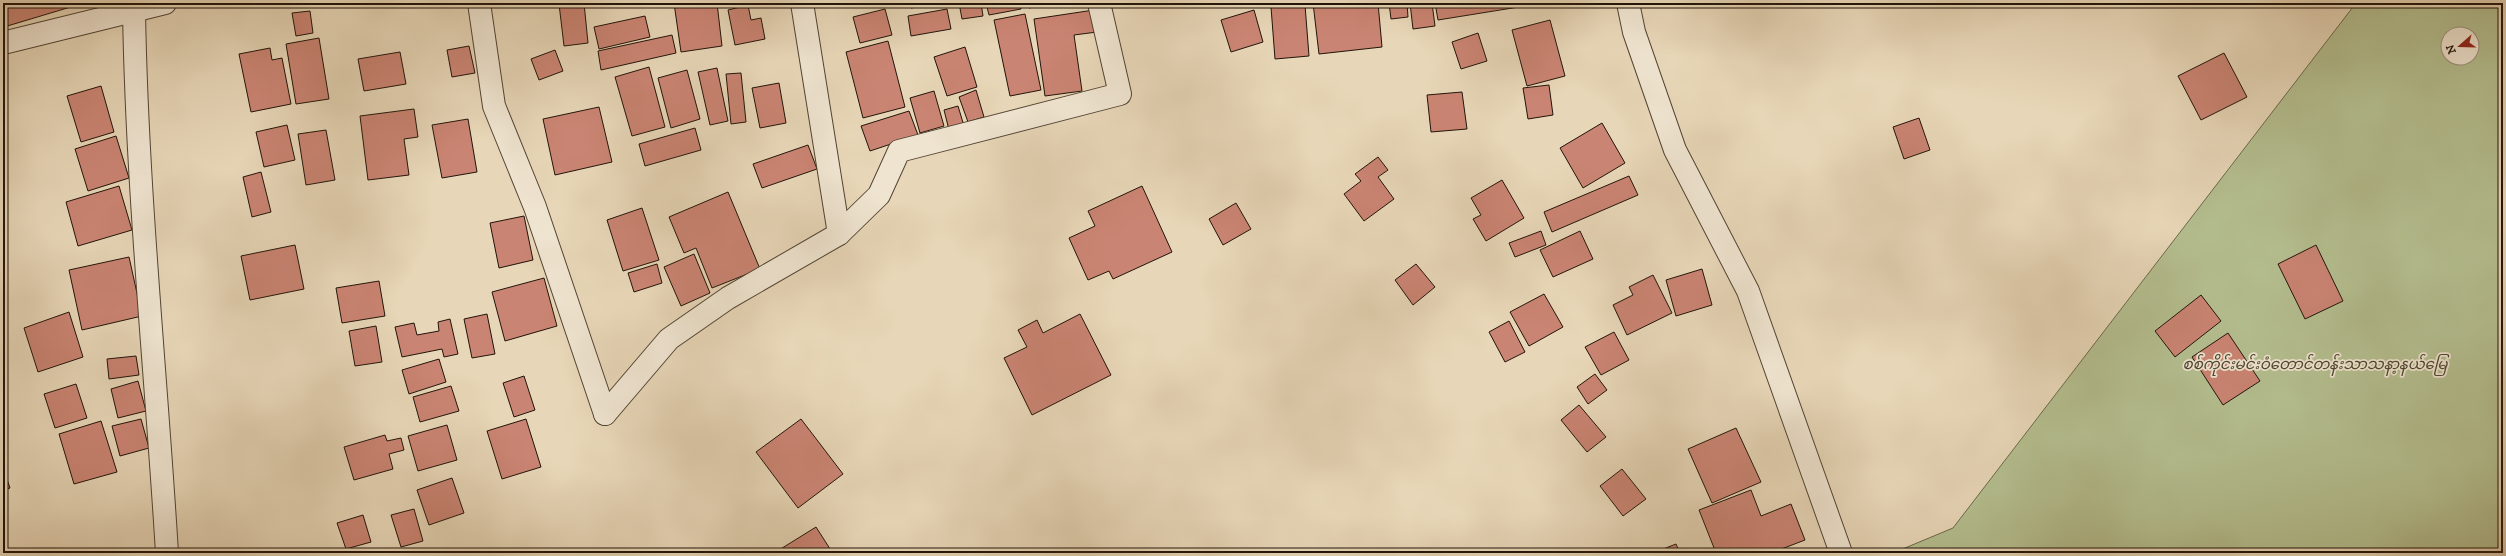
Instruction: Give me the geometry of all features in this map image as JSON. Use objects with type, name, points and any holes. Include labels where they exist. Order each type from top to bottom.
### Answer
[{"type":"street","points":[[3,43],[165,3]]},
{"type":"street","points":[[479,3],[494,106],[535,207],[605,414],[669,339],[728,298],[839,234],[879,195],[899,151],[1120,94],[1100,3]]},
{"type":"street","points":[[802,3],[839,234]]},
{"type":"street","points":[[1628,3],[1634,32],[1676,150],[1748,291],[1841,553]]},
{"type":"street","points":[[134,11],[135,88],[167,553]]},
{"type":"green space","name":"စစ်ကိုင်းမင်းဝံတောင်တန်းသာသနာ့နယ်မြေ","points":[[2356,3],[2503,3],[2503,553],[1893,553],[1953,528]]},
{"type":"building","points":[[3,3],[84,3],[4,27]]},
{"type":"building","points":[[584,3],[588,43],[564,46],[559,4]]},
{"type":"building","points":[[674,3],[717,3],[722,46],[681,52]]},
{"type":"building","points":[[863,3],[878,3],[864,7]]},
{"type":"building","points":[[911,3],[939,3],[911,8]]},
{"type":"building","points":[[959,3],[981,3],[983,16],[962,19]]},
{"type":"building","points":[[986,3],[1020,3],[1021,9],[989,15]]},
{"type":"building","points":[[1028,3],[1055,3],[1029,8]]},
{"type":"building","points":[[1313,3],[1378,3],[1382,47],[1319,54]]},
{"type":"building","points":[[1389,3],[1407,3],[1408,17],[1391,19]]},
{"type":"building","points":[[1410,3],[1432,3],[1435,26],[1413,29]]},
{"type":"building","points":[[1435,3],[1524,3],[1525,6],[1438,20]]},
{"type":"building","points":[[748,5],[751,20],[761,18],[765,39],[735,45],[728,10]]},
{"type":"building","points":[[1305,5],[1309,56],[1275,59],[1271,7]]},
{"type":"building","points":[[885,9],[892,35],[860,43],[853,17]]},
{"type":"building","points":[[947,9],[951,29],[911,36],[908,16]]},
{"type":"building","points":[[1094,10],[1097,32],[1074,35],[1082,91],[1045,96],[1034,19]]},
{"type":"building","points":[[1254,10],[1263,42],[1231,52],[1221,20]]},
{"type":"building","points":[[310,11],[313,33],[296,36],[292,13]]},
{"type":"building","points":[[1025,14],[1041,90],[1010,96],[994,20]]},
{"type":"building","points":[[645,16],[650,37],[599,49],[594,27]]},
{"type":"building","points":[[1550,20],[1565,76],[1527,86],[1512,30]]},
{"type":"building","points":[[1478,33],[1487,61],[1461,69],[1452,42]]},
{"type":"building","points":[[672,35],[676,53],[601,70],[598,51]]},
{"type":"building","points":[[319,38],[329,99],[296,104],[286,44]]},
{"type":"building","points":[[888,41],[905,107],[863,118],[846,52]]},
{"type":"building","points":[[469,46],[475,73],[452,77],[447,50]]},
{"type":"building","points":[[965,47],[977,87],[947,96],[934,57]]},
{"type":"building","points":[[270,48],[272,60],[282,58],[291,104],[251,112],[239,54]]},
{"type":"building","points":[[555,50],[563,71],[539,80],[531,59]]},
{"type":"building","points":[[400,52],[406,84],[364,91],[358,59]]},
{"type":"building","points":[[2224,53],[2247,97],[2201,120],[2178,76]]},
{"type":"building","points":[[649,67],[665,127],[632,136],[615,77]]},
{"type":"building","points":[[717,68],[728,121],[710,125],[698,72]]},
{"type":"building","points":[[687,70],[700,119],[671,128],[658,78]]},
{"type":"building","points":[[741,73],[746,122],[731,124],[726,74]]},
{"type":"building","points":[[779,83],[786,123],[760,128],[752,88]]},
{"type":"building","points":[[1549,85],[1553,115],[1528,119],[1523,88]]},
{"type":"building","points":[[101,86],[114,132],[81,142],[67,96]]},
{"type":"building","points":[[976,90],[984,117],[968,122],[959,97]]},
{"type":"building","points":[[934,91],[944,126],[920,133],[910,98]]},
{"type":"building","points":[[1462,92],[1467,129],[1431,132],[1427,95]]},
{"type":"building","points":[[958,106],[964,126],[949,130],[944,110]]},
{"type":"building","points":[[599,107],[612,162],[555,175],[543,119]]},
{"type":"building","points":[[414,109],[418,137],[404,139],[409,175],[368,180],[360,116]]},
{"type":"building","points":[[909,111],[918,135],[870,151],[861,126]]},
{"type":"building","points":[[1919,118],[1930,150],[1904,159],[1893,127]]},
{"type":"building","points":[[468,119],[477,172],[442,178],[432,125]]},
{"type":"building","points":[[1602,123],[1625,163],[1583,188],[1560,148]]},
{"type":"building","points":[[287,125],[295,160],[264,167],[256,132]]},
{"type":"building","points":[[695,128],[701,150],[645,166],[639,144]]},
{"type":"building","points":[[326,130],[335,180],[306,185],[298,134]]},
{"type":"building","points":[[116,136],[129,178],[88,191],[75,149]]},
{"type":"building","points":[[808,145],[817,169],[762,188],[753,164]]},
{"type":"building","points":[[1378,157],[1388,170],[1378,177],[1394,199],[1364,221],[1344,194],[1361,181],[1355,174]]},
{"type":"building","points":[[261,172],[271,212],[252,217],[243,177]]},
{"type":"building","points":[[1629,176],[1638,195],[1552,232],[1544,212]]},
{"type":"building","points":[[1502,180],[1524,218],[1486,241],[1473,219],[1481,215],[1471,198]]},
{"type":"building","points":[[119,186],[132,230],[78,246],[66,202]]},
{"type":"building","points":[[1142,186],[1172,252],[1113,279],[1109,271],[1088,280],[1069,238],[1095,226],[1088,211]]},
{"type":"building","points":[[728,192],[760,269],[712,288],[696,248],[684,253],[669,217]]},
{"type":"building","points":[[1236,203],[1251,229],[1223,245],[1209,219]]},
{"type":"building","points":[[642,208],[659,260],[623,271],[607,220]]},
{"type":"building","points":[[524,216],[533,260],[499,268],[490,223]]},
{"type":"building","points":[[1541,231],[1546,245],[1515,257],[1509,243]]},
{"type":"building","points":[[1580,231],[1593,259],[1553,277],[1540,250]]},
{"type":"building","points":[[295,245],[304,289],[250,300],[241,256]]},
{"type":"building","points":[[2316,245],[2343,301],[2305,319],[2278,264]]},
{"type":"building","points":[[694,254],[710,293],[681,306],[664,267]]},
{"type":"building","points":[[129,257],[142,316],[82,330],[69,270]]},
{"type":"building","points":[[657,264],[662,283],[634,292],[628,273]]},
{"type":"building","points":[[1416,264],[1435,287],[1413,305],[1395,280]]},
{"type":"building","points":[[1702,269],[1712,305],[1676,316],[1666,280]]},
{"type":"building","points":[[1653,275],[1672,313],[1627,335],[1613,305],[1633,295],[1629,287]]},
{"type":"building","points":[[544,278],[557,326],[505,341],[492,292]]},
{"type":"building","points":[[379,281],[385,316],[342,323],[336,288]]},
{"type":"building","points":[[1544,294],[1563,327],[1529,346],[1510,312]]},
{"type":"building","points":[[2201,295],[2221,321],[2175,357],[2155,331]]},
{"type":"building","points":[[69,312],[83,357],[38,372],[24,328]]},
{"type":"building","points":[[487,314],[495,354],[472,358],[464,319]]},
{"type":"building","points":[[1080,314],[1111,375],[1032,415],[1004,358],[1027,347],[1018,330],[1037,320],[1043,333]]},
{"type":"building","points":[[450,319],[458,354],[444,357],[442,349],[402,357],[395,327],[414,323],[417,335],[439,331],[438,322]]},
{"type":"building","points":[[1509,321],[1525,352],[1505,362],[1489,332]]},
{"type":"building","points":[[376,326],[382,362],[355,366],[349,331]]},
{"type":"building","points":[[1614,332],[1629,360],[1601,375],[1585,347]]},
{"type":"building","points":[[2228,333],[2260,381],[2223,405],[2192,357]]},
{"type":"building","points":[[136,356],[139,375],[109,379],[107,359]]},
{"type":"building","points":[[439,359],[446,382],[409,394],[402,370]]},
{"type":"building","points":[[1595,374],[1607,390],[1588,404],[1577,387]]},
{"type":"building","points":[[524,376],[535,410],[514,417],[503,383]]},
{"type":"building","points":[[138,381],[146,411],[118,418],[111,389]]},
{"type":"building","points":[[76,384],[87,418],[55,428],[44,394]]},
{"type":"building","points":[[451,386],[459,411],[420,422],[413,397]]},
{"type":"building","points":[[1579,405],[1606,437],[1587,452],[1561,420]]},
{"type":"building","points":[[141,419],[149,448],[120,456],[112,426]]},
{"type":"building","points":[[526,419],[541,467],[502,479],[487,431]]},
{"type":"building","points":[[801,419],[843,474],[798,508],[756,452]]},
{"type":"building","points":[[101,421],[117,472],[74,484],[59,434]]},
{"type":"building","points":[[447,425],[457,460],[418,471],[408,436]]},
{"type":"building","points":[[1736,428],[1761,482],[1712,503],[1688,449]]},
{"type":"building","points":[[385,435],[387,441],[401,438],[404,450],[389,454],[393,469],[354,480],[344,447]]},
{"type":"building","points":[[3,468],[10,488],[3,491]]},
{"type":"building","points":[[1622,469],[1646,499],[1623,516],[1600,486]]},
{"type":"building","points":[[452,478],[464,513],[429,525],[417,490]]},
{"type":"building","points":[[1751,490],[1761,516],[1791,504],[1805,540],[1771,553],[1716,553],[1699,510]]},
{"type":"building","points":[[414,509],[423,541],[401,547],[391,515]]},
{"type":"building","points":[[363,515],[371,542],[346,549],[337,523]]},
{"type":"building","points":[[816,527],[832,552],[780,553],[779,550]]},
{"type":"building","points":[[1676,544],[1680,553],[1653,553]]}]
